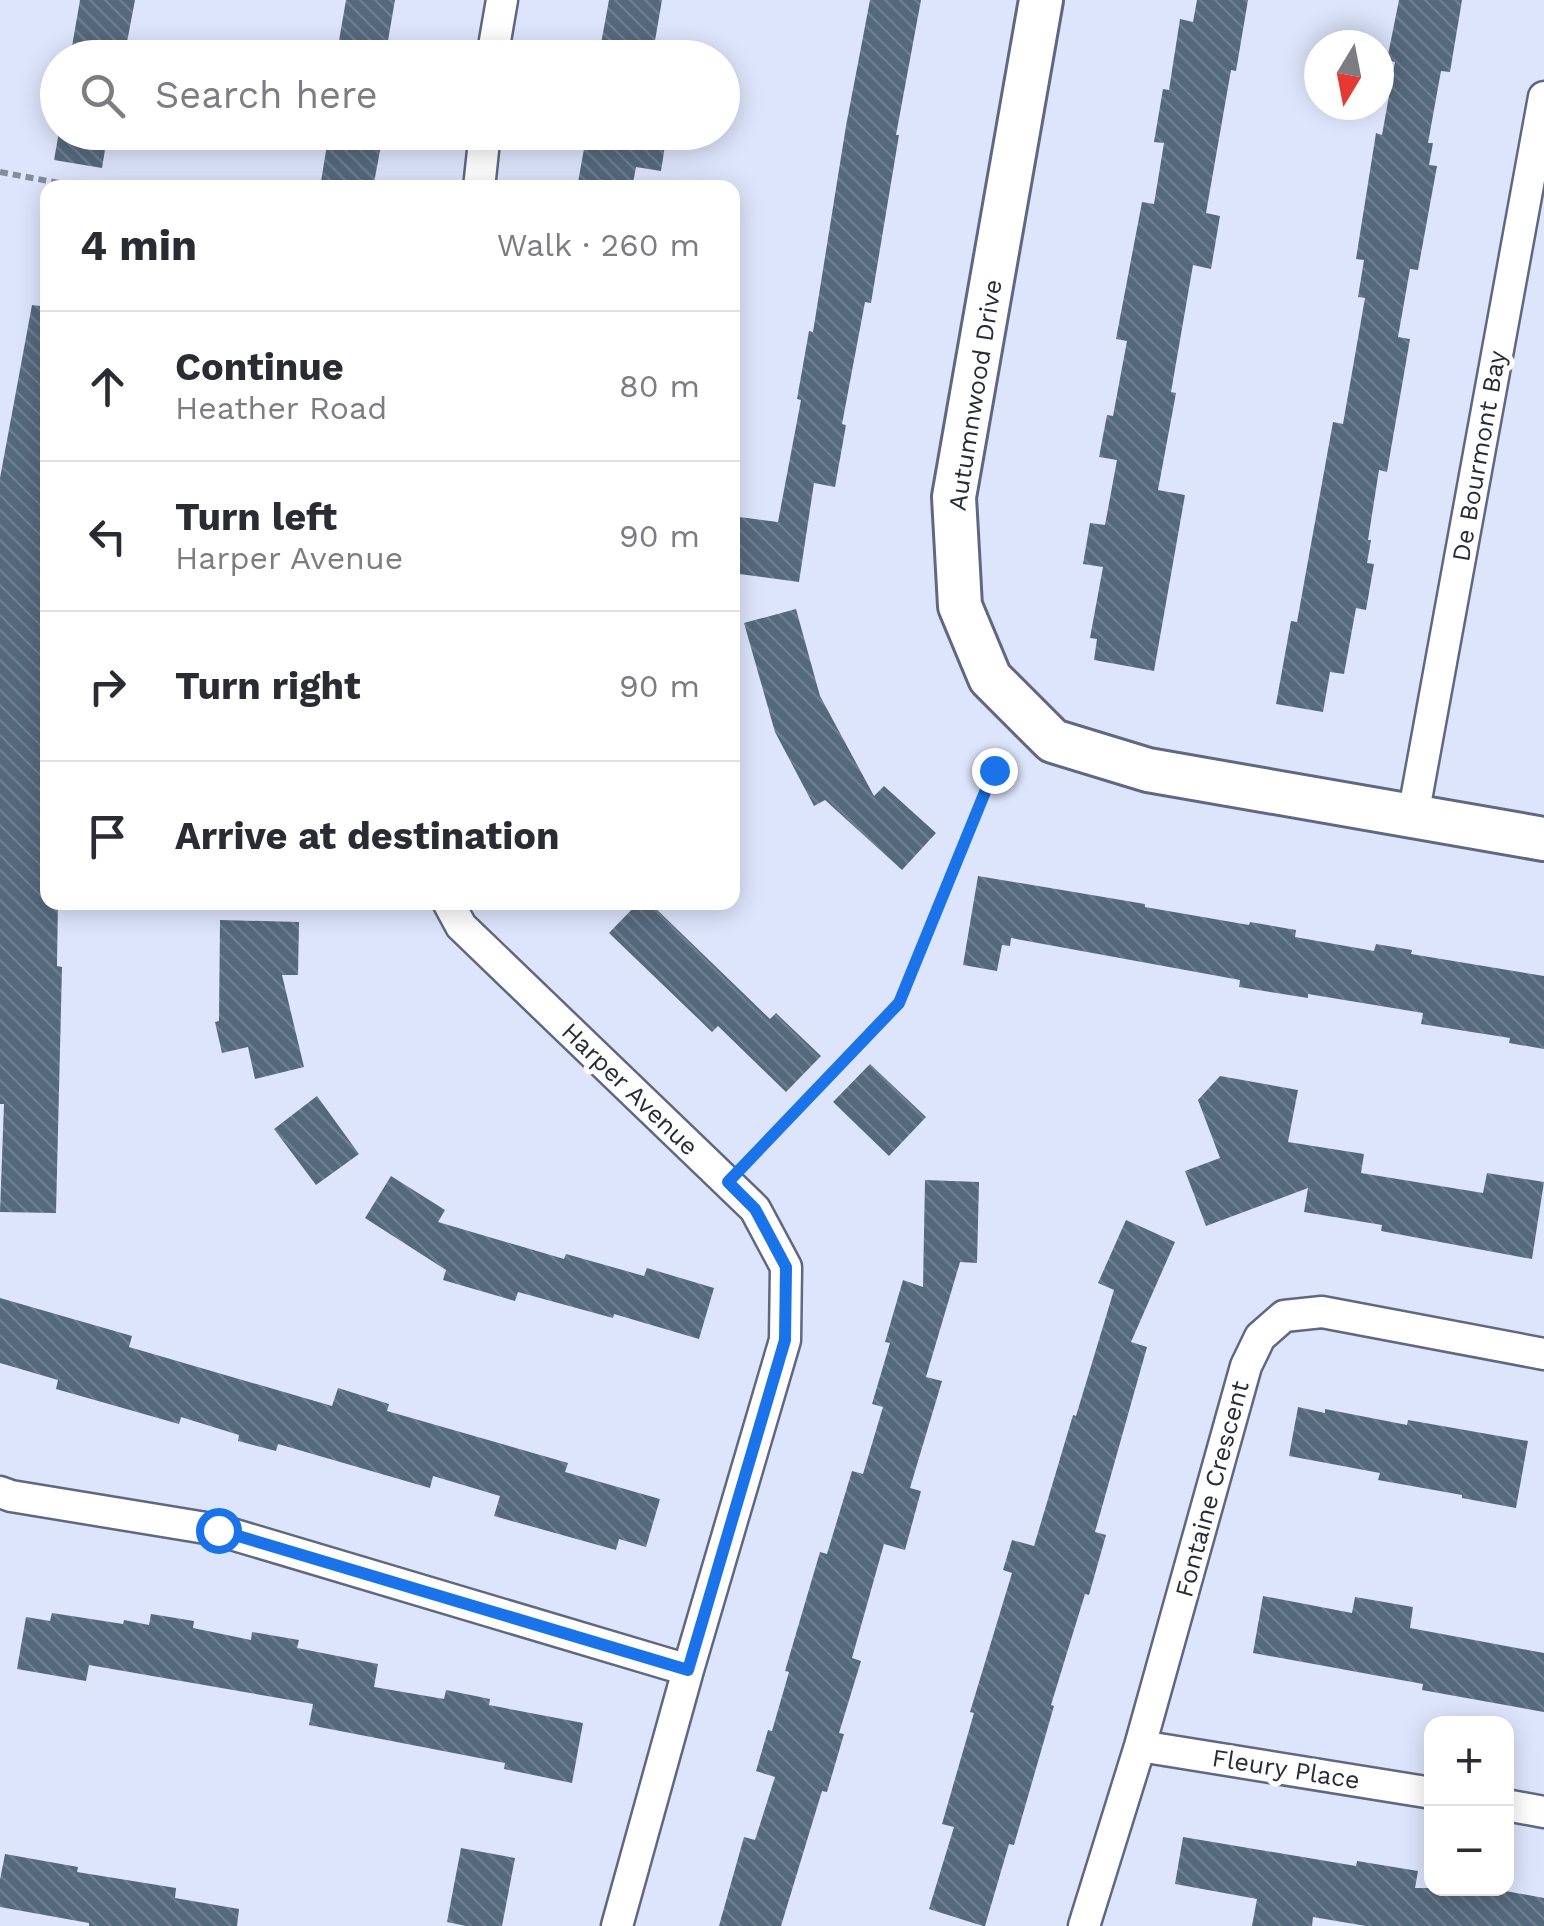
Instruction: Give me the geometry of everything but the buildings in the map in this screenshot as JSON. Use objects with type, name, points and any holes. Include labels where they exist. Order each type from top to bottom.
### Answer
[{"type":"street","points":[[495,40],[502,0]]},
{"type":"street","name":"Autumnwood Drive","points":[[1041,0],[954,497],[960,606],[990,678],[1053,741],[1148,770],[1544,839]]},
{"type":"street","name":"De Bourmont Bay","points":[[1413,816],[1544,96]]},
{"type":"street","points":[[480,180],[482,150]]},
{"type":"street","name":"Harper Avenue","points":[[452,910],[461,926],[755,1209],[786,1267],[785,1340],[617,1926]]},
{"type":"street","name":"Fontaine Crescent","points":[[1084,1926],[1140,1746],[1246,1366],[1260,1337],[1284,1316],[1322,1312],[1544,1354]]},
{"type":"street","points":[[0,1492],[218,1530],[688,1670]]},
{"type":"street","name":"Fleury Place","points":[[1140,1746],[1424,1792]]},
{"type":"street","points":[[1514,1807],[1544,1812]]},
{"type":"path","points":[[0,172],[43,180]]},
{"type":"path","points":[[728,1182],[899,1003],[994,770]]},
{"type":"route","points":[[218,1530],[688,1670],[785,1340],[786,1267],[755,1209],[728,1182],[899,1003],[994,770]]}]
